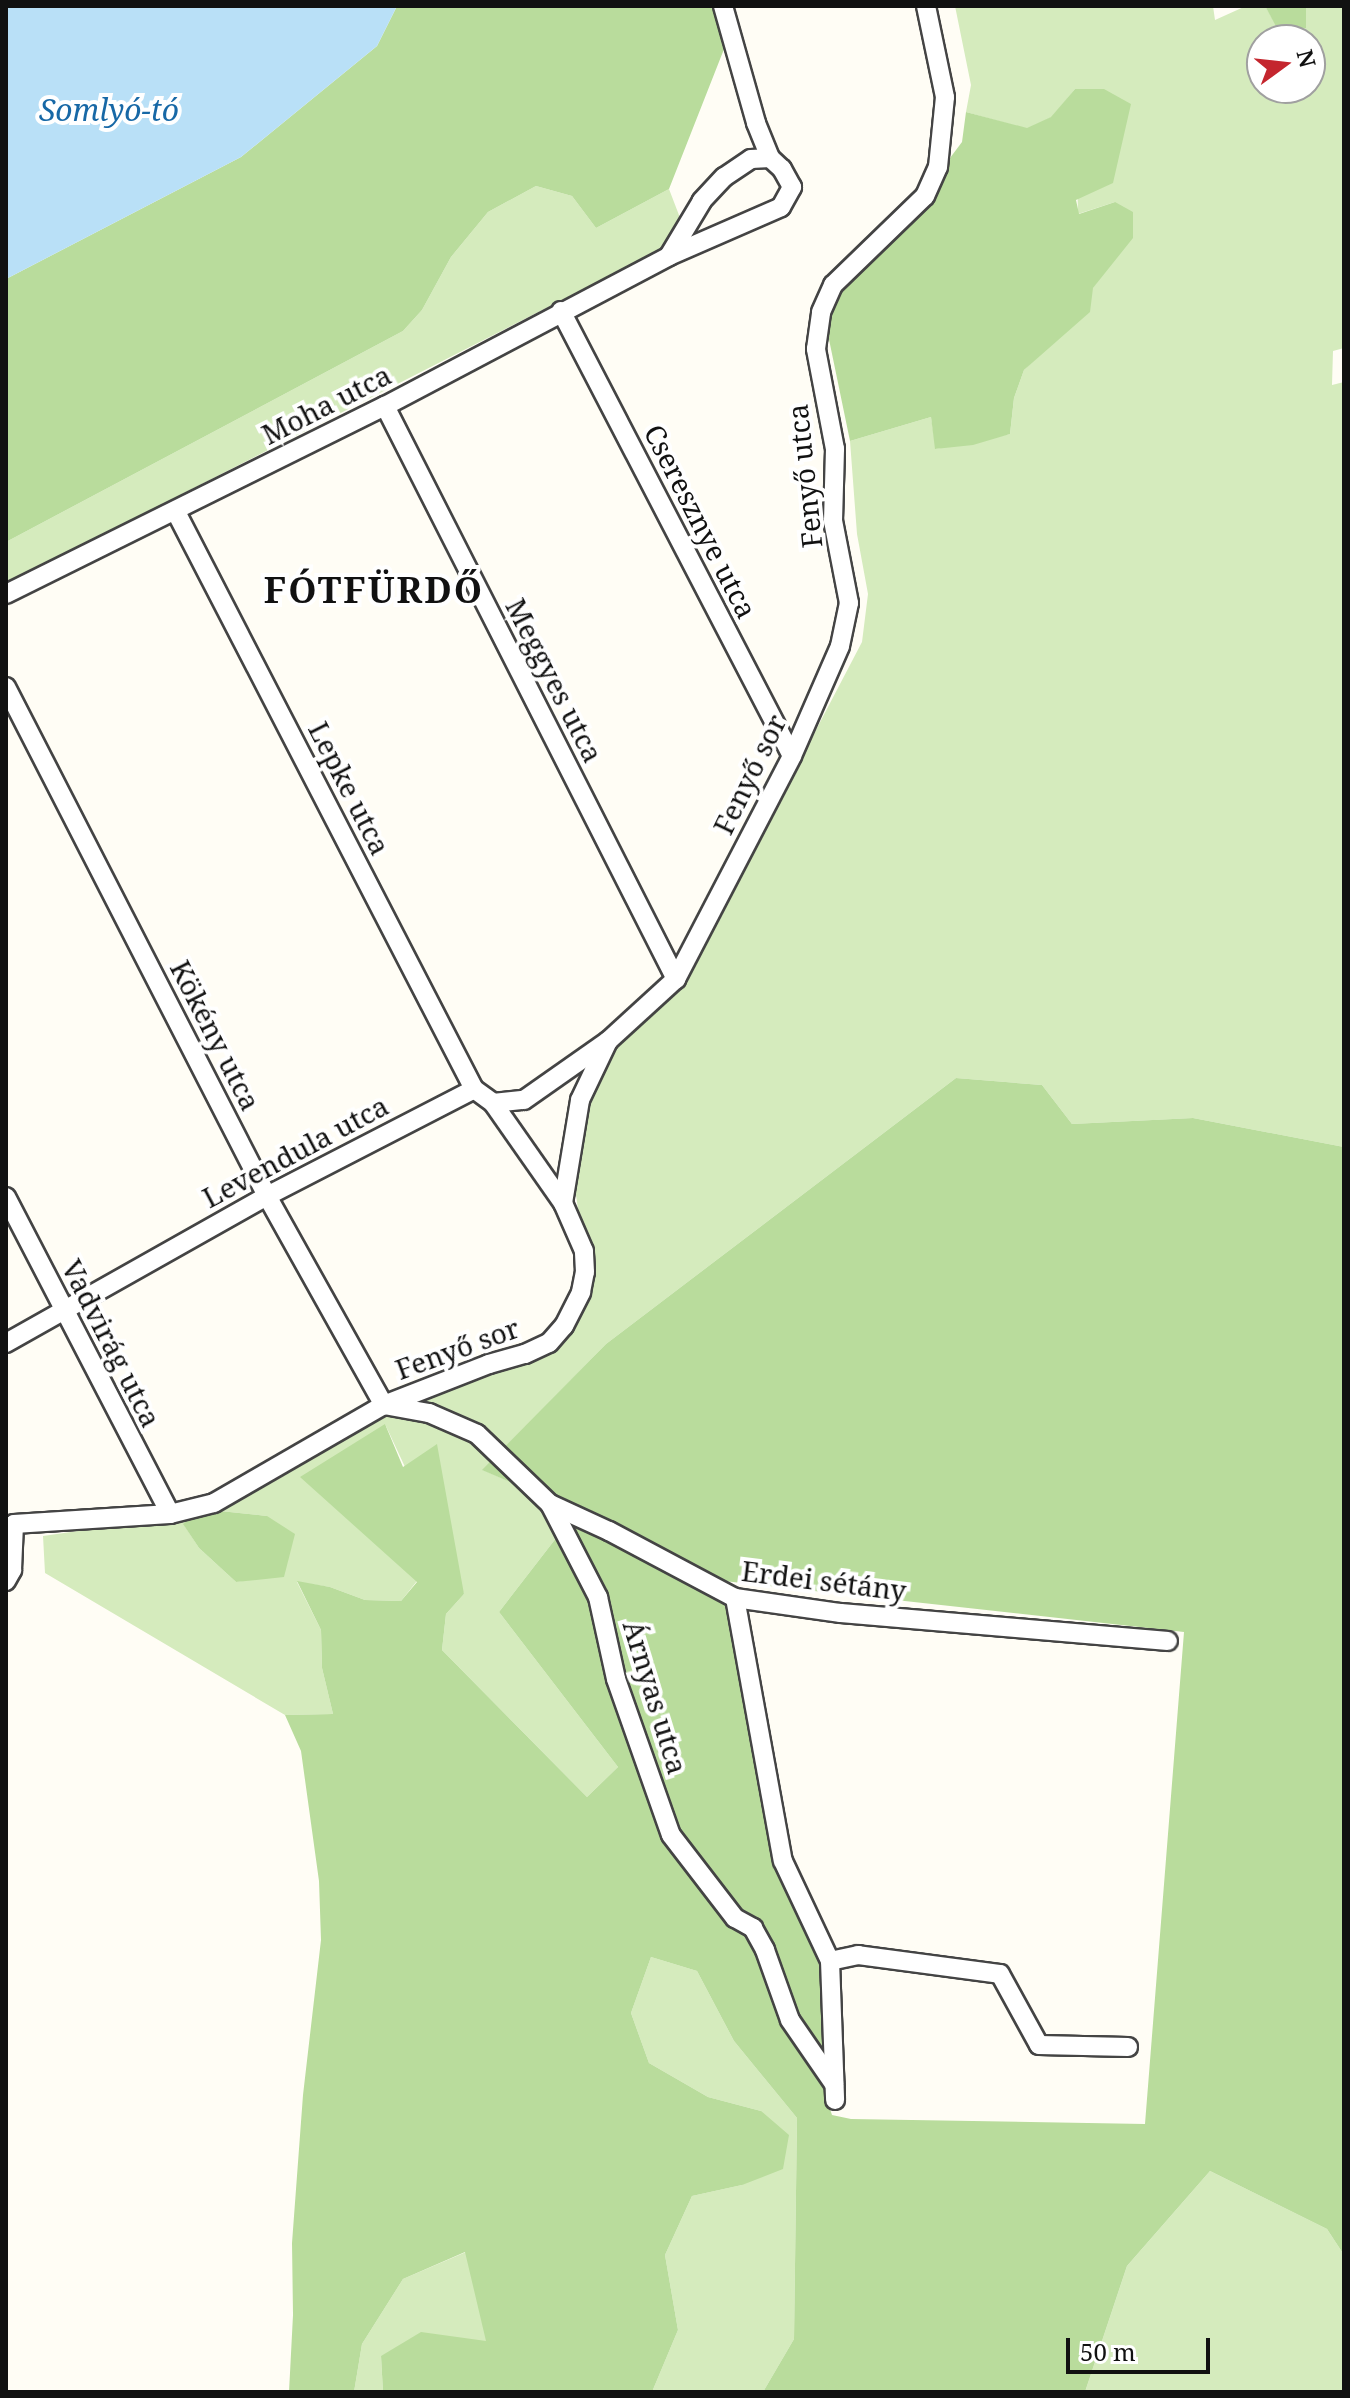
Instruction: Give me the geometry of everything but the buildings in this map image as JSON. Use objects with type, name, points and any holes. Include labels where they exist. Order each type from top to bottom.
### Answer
[{"type":"street","points":[[669,256],[702,201],[724,177],[751,159],[770,158],[756,123],[723,6]]},
{"type":"street","name":"Fenyő utca","points":[[849,603],[833,521],[835,449],[816,349],[817,337],[821,312],[833,285],[925,196],[938,167],[945,97],[926,6]]},
{"type":"street","name":"Moha utca","points":[[6,594],[385,406],[669,256],[781,207],[792,187],[782,169],[770,158]]},
{"type":"street","name":"Cseresznye utca","points":[[561,311],[792,756]]},
{"type":"street","name":"Meggyes utca","points":[[385,406],[676,979]]},
{"type":"street","name":"Lepke utca","points":[[176,512],[474,1089]]},
{"type":"street","name":"Fenyő sor","points":[[10,1517],[170,1514],[214,1503],[384,1405],[549,1343],[564,1326],[581,1292],[585,1272],[584,1251],[563,1203],[580,1100],[608,1041],[676,979],[792,756],[840,646],[849,603]]},
{"type":"street","name":"Kökény utca","points":[[6,687],[267,1196],[384,1405]]},
{"type":"street","points":[[493,1103],[524,1100],[608,1041]]},
{"type":"street","points":[[474,1089],[493,1103],[563,1203]]},
{"type":"street","name":"Levendula utca","points":[[6,1343],[267,1196],[474,1089]]},
{"type":"street","name":"Vadvirág utca","points":[[6,1197],[170,1514]]},
{"type":"street","name":"Erdei sétány","points":[[384,1405],[429,1413],[477,1434],[550,1504],[609,1531],[735,1598],[841,1613],[1168,1641]]},
{"type":"street","name":"Árnyas utca","points":[[550,1504],[598,1597],[616,1679],[671,1835],[735,1918],[753,1928],[790,2020],[835,2092],[830,1961]]},
{"type":"street","points":[[6,1581],[12,1570],[10,1517]]},
{"type":"street","points":[[735,1598],[783,1861],[830,1961],[858,1955],[1000,1974],[1039,2045],[1128,2047]]},
{"type":"green space","points":[[397,6],[714,6],[726,44],[669,189],[596,228],[572,196],[536,186],[488,212],[451,257],[422,310],[403,331],[6,542],[6,279],[241,157],[377,46]]},
{"type":"green space","points":[[955,6],[1213,6],[1215,20],[1246,6],[1265,6],[1276,24],[1246,24],[1246,104],[1326,104],[1326,24],[1306,24],[1306,6],[1344,6],[1344,348],[1333,351],[1332,385],[1344,382],[1344,1147],[1193,1118],[1072,1124],[1042,1085],[956,1078],[606,1344],[483,1470],[577,1511],[499,1612],[618,1767],[587,1797],[442,1650],[446,1614],[464,1594],[385,1424],[417,1581],[401,1601],[365,1600],[330,1587],[297,1582],[321,1630],[322,1668],[333,1714],[285,1715],[45,1573],[43,1536],[196,1514],[184,1525],[199,1548],[236,1582],[260,1578],[267,1516],[220,1511],[285,1475],[414,1392],[546,1339],[578,1298],[584,1251],[571,1160],[585,1112],[612,1053],[694,963],[862,642],[868,594],[857,534],[850,441],[931,417],[936,449],[1010,434],[1014,398],[1024,370],[1047,348],[1107,269],[1115,202],[1078,214],[1075,89],[1052,117],[1027,129],[966,112],[971,85]]},
{"type":"green space","points":[[1265,6],[1306,6],[1306,24],[1275,24]]},
{"type":"green space","points":[[1075,89],[1104,89],[1131,104],[1113,183],[1076,200],[1079,214],[1115,202],[1133,212],[1133,238],[1093,288],[1090,312],[1024,370],[1014,398],[1010,434],[973,445],[935,449],[931,417],[850,441],[819,291],[929,186],[962,142],[966,112],[1027,128],[1051,117]]},
{"type":"green space","points":[[536,186],[572,196],[596,228],[669,189],[687,236],[6,584],[6,542],[403,331],[422,310],[451,257],[488,212]]},
{"type":"green space","points":[[956,1078],[1042,1085],[1072,1124],[1193,1118],[1344,1147],[1344,2255],[1327,2229],[1210,2171],[1127,2266],[1085,2392],[763,2392],[794,2339],[797,2118],[734,2041],[697,1971],[651,1957],[631,2013],[649,2063],[708,2097],[761,2111],[789,2135],[783,2169],[742,2185],[692,2196],[665,2255],[678,2330],[652,2392],[383,2392],[381,2356],[421,2332],[486,2341],[465,2252],[403,2279],[362,2344],[354,2392],[289,2392],[293,2315],[292,2243],[303,2095],[321,1940],[319,1881],[301,1751],[285,1715],[333,1714],[322,1668],[321,1630],[297,1581],[330,1587],[365,1600],[401,1601],[417,1582],[300,1477],[385,1424],[403,1467],[437,1444],[464,1594],[446,1614],[442,1650],[587,1797],[618,1767],[499,1612],[577,1511],[482,1470],[606,1344]],"holes":[[[724,1581],[1184,1632],[1145,2124],[851,2119],[832,2115],[825,2094],[821,1967],[773,1862]]]},
{"type":"green space","points":[[220,1511],[267,1516],[295,1534],[284,1577],[236,1582],[199,1548],[183,1524],[196,1514]]},
{"type":"green space","points":[[651,1957],[697,1971],[734,2041],[797,2118],[794,2339],[763,2392],[652,2392],[678,2330],[665,2255],[692,2196],[742,2185],[761,2111],[708,2097],[649,2063],[631,2013]]},
{"type":"green space","points":[[1210,2171],[1327,2229],[1344,2255],[1344,2392],[1085,2392],[1127,2266]]},
{"type":"green space","points":[[466,2252],[487,2342],[381,2356],[383,2392],[354,2392],[362,2344],[403,2279]]},
{"type":"water","name":"Somlyó-tó","points":[[6,6],[397,6],[377,46],[241,157],[6,279]]},
{"type":"district","name":"FÓTFÜRDŐ","points":[[374,590]]}]
